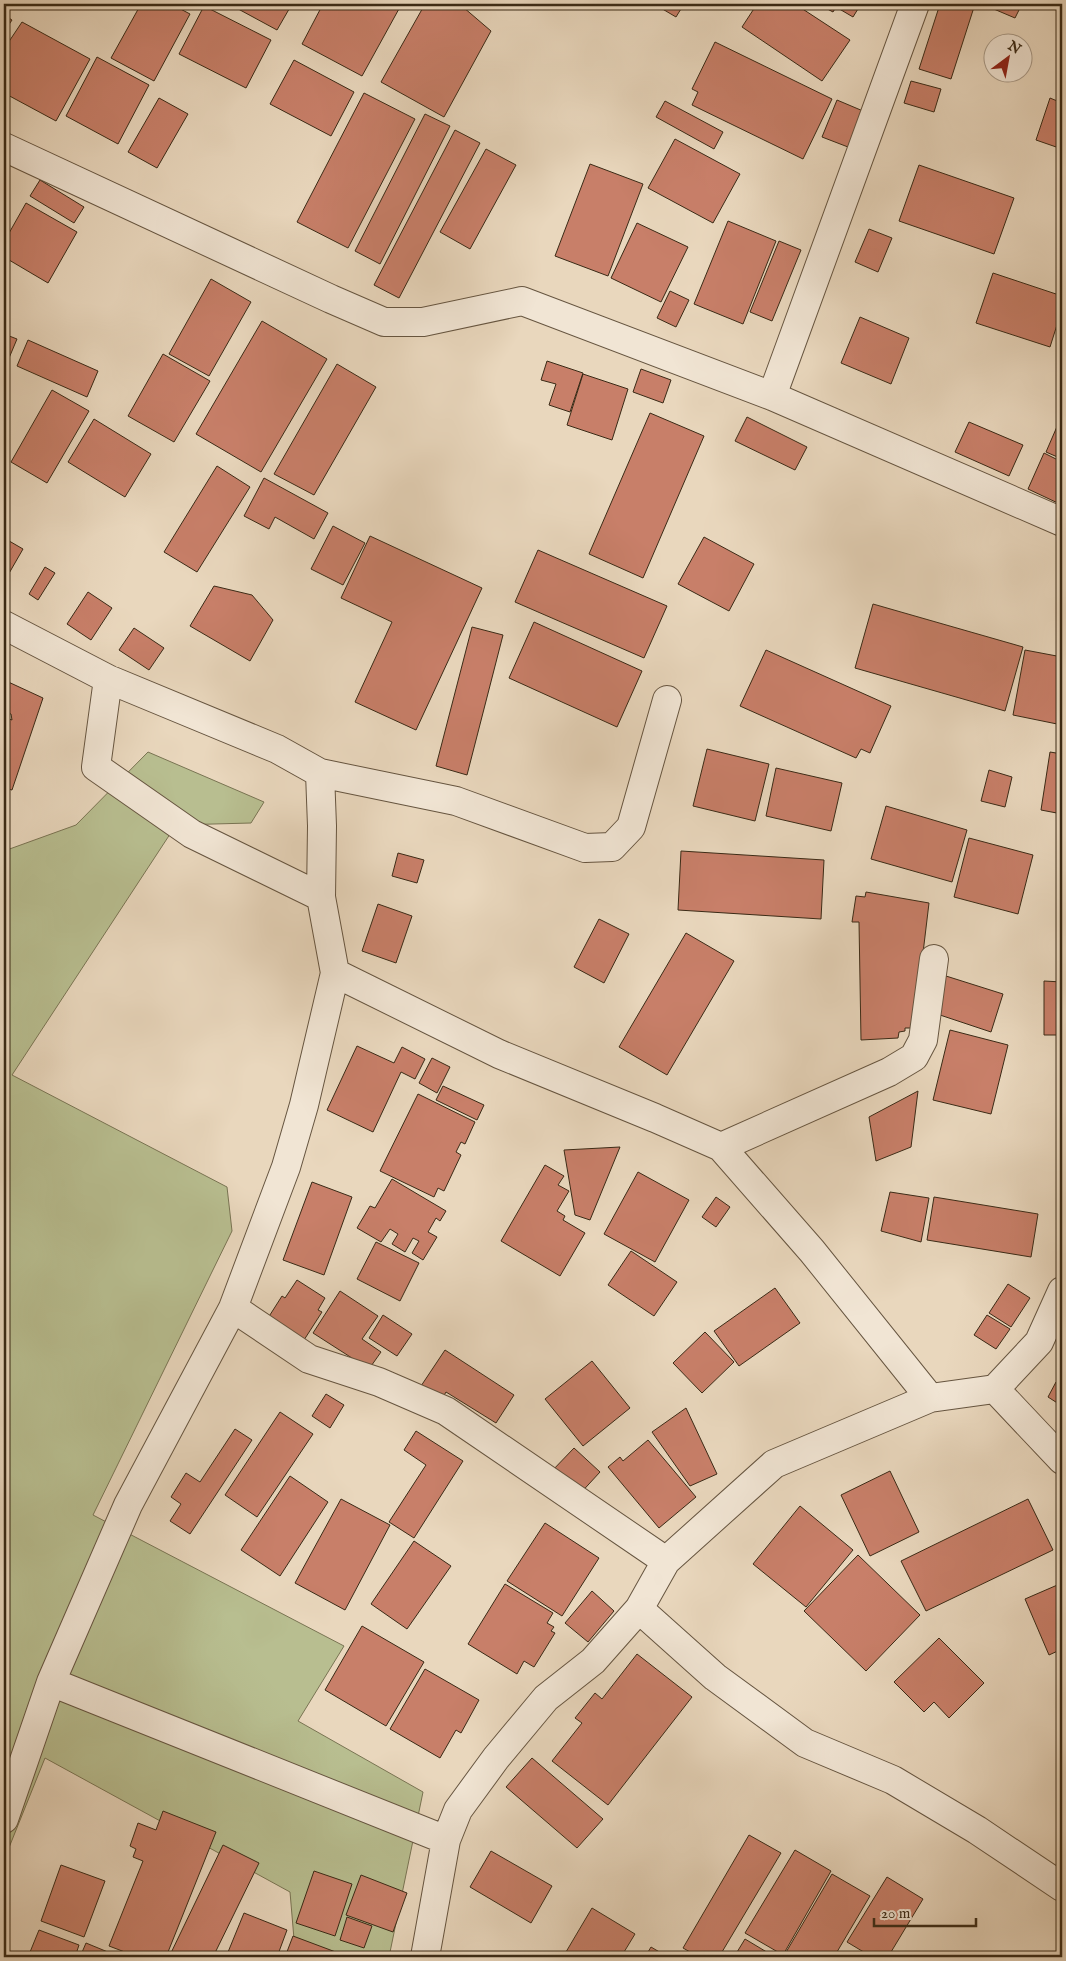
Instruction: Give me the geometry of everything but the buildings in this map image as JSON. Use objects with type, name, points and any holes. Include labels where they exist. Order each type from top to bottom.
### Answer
[{"type":"street","points":[[772,396],[915,4]]},
{"type":"street","points":[[4,147],[331,300],[384,322],[423,322],[522,301],[772,396],[1062,522]]},
{"type":"street","points":[[4,625],[108,679],[277,748],[320,773],[456,801],[585,848],[612,847],[631,826],[667,700]]},
{"type":"street","points":[[108,679],[96,767],[192,834],[321,896]]},
{"type":"street","points":[[4,1819],[51,1682],[128,1505],[233,1308],[286,1167],[304,1105],[335,973],[321,896],[322,826],[320,773]]},
{"type":"street","points":[[721,1147],[889,1072],[914,1057],[923,1040],[934,959]]},
{"type":"street","points":[[335,973],[499,1054],[721,1147],[812,1251],[930,1398]]},
{"type":"street","points":[[425,1957],[446,1840],[458,1810],[496,1758],[546,1698],[593,1661],[639,1609],[666,1561],[774,1464],[930,1398],[995,1389],[1039,1342],[1062,1291]]},
{"type":"street","points":[[233,1308],[310,1359],[380,1382],[446,1411],[666,1561]]},
{"type":"street","points":[[995,1389],[1062,1460]]},
{"type":"street","points":[[639,1609],[715,1677],[805,1743],[893,1780],[977,1830],[1062,1887]]},
{"type":"street","points":[[51,1682],[446,1840]]},
{"type":"green space","points":[[148,752],[264,802],[251,823],[176,825],[12,1075],[227,1187],[232,1231],[93,1515],[344,1646],[298,1721],[423,1792],[389,1957],[338,1957],[294,1939],[290,1892],[45,1758],[4,1860],[4,851],[76,825]]}]
